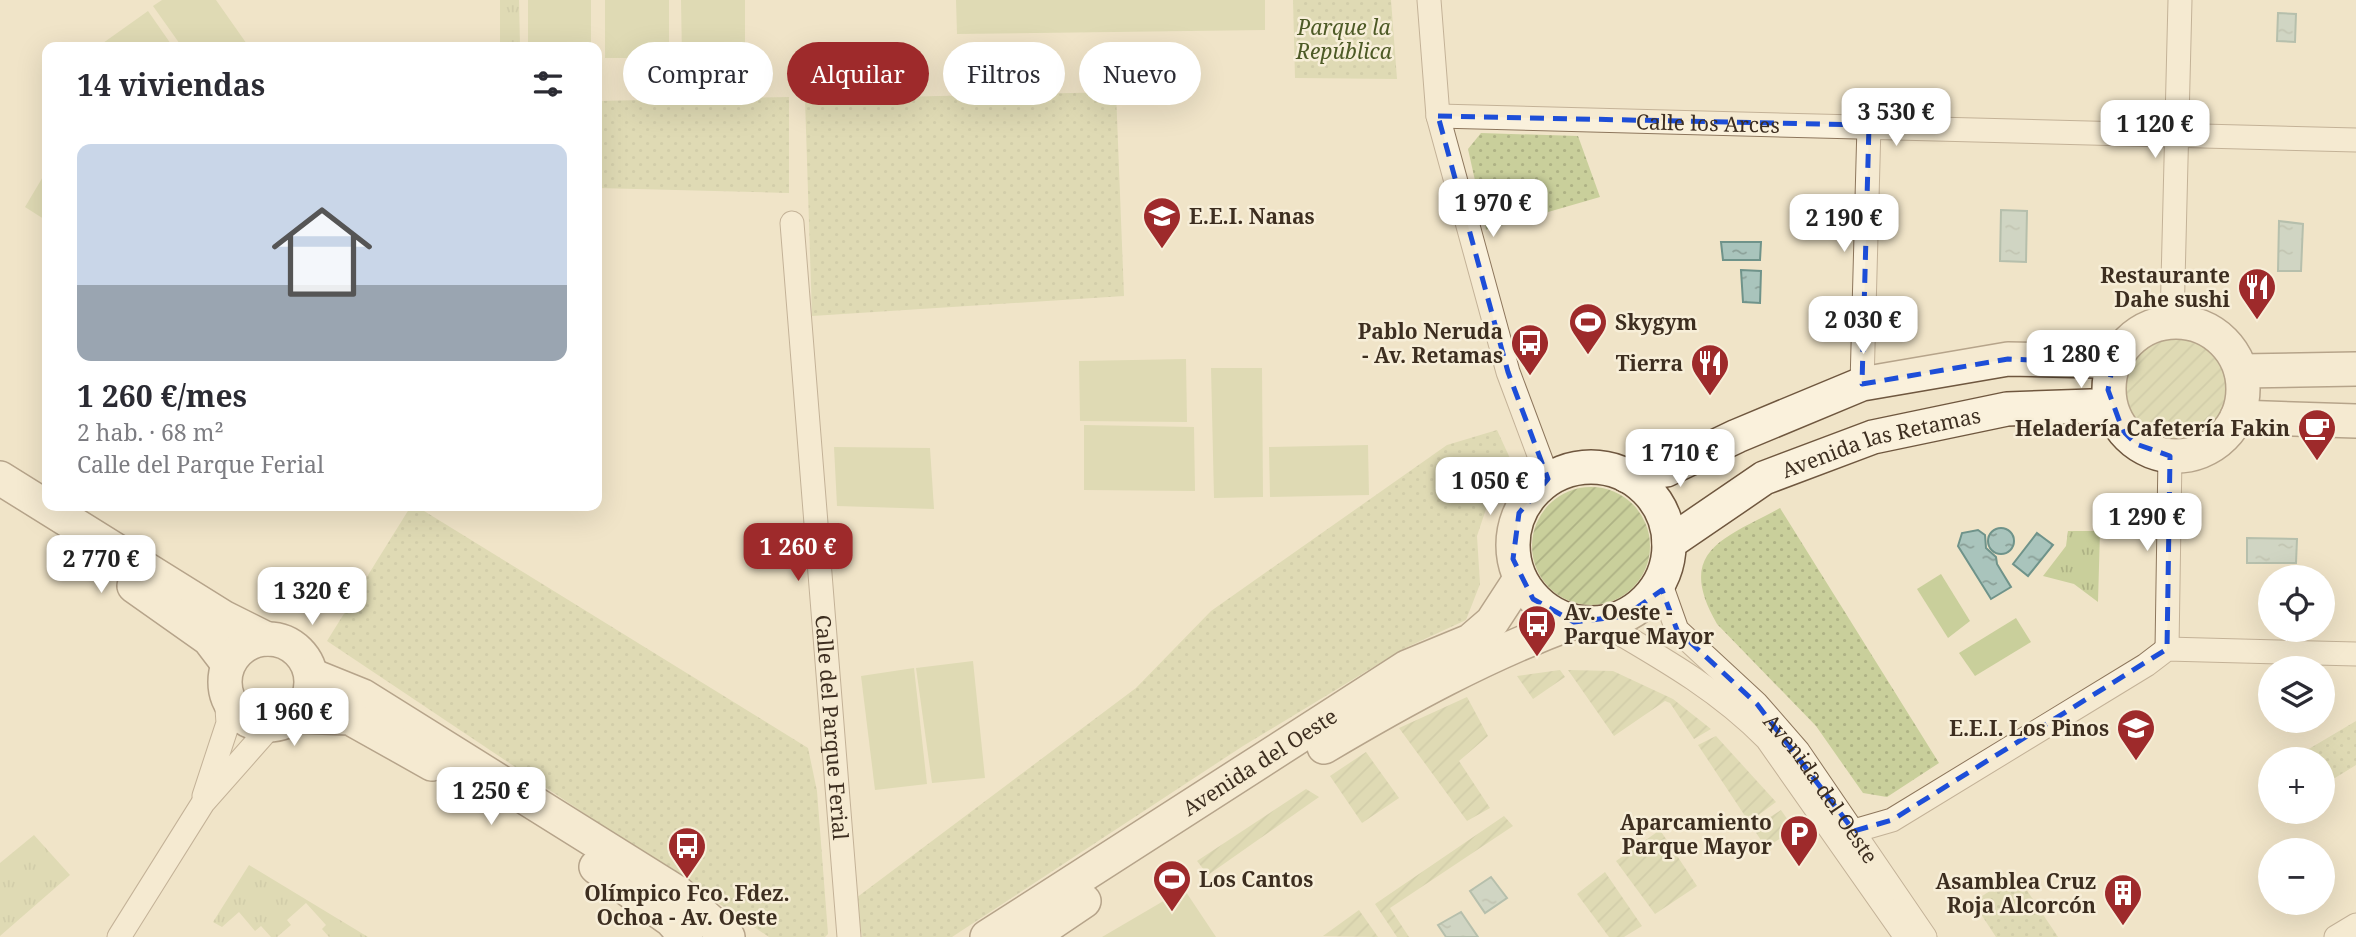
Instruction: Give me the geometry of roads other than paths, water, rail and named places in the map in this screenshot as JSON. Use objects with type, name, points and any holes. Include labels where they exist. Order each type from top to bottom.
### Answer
[{"type":"street","points":[[1429,0],[1438,116],[1508,372],[1548,479]]},
{"type":"street","points":[[2172,322],[2180,0]]},
{"type":"street","name":"Calle los Arces","points":[[1438,116],[1869,125],[2356,140]]},
{"type":"street","points":[[1862,384],[1869,125]]},
{"type":"street","name":"Calle del Parque Ferial","points":[[792,223],[849,937]]},
{"type":"street","points":[[2172,322],[2195,324],[2215,334],[2231,350],[2241,371],[2243,394],[2238,417],[2217,443],[2187,456],[2152,453],[2136,444],[2113,415],[2108,390],[2113,364],[2126,343],[2147,328],[2172,322]]},
{"type":"street","points":[[1627,476],[1666,470],[1737,436],[1862,384],[2008,359],[2096,360],[2113,364]]},
{"type":"street","points":[[2241,371],[2356,369]]},
{"type":"street","name":"Avenida las Retamas","points":[[1669,543],[1764,478],[1873,437],[2007,409],[2091,406],[2113,415]]},
{"type":"street","points":[[2238,417],[2356,421]]},
{"type":"street","points":[[2167,649],[2170,456]]},
{"type":"street","points":[[1574,468],[1601,468],[1627,476],[1644,488],[1657,504],[1666,522],[1669,543],[1660,582],[1646,601],[1625,616],[1588,622],[1542,606],[1520,579],[1513,559],[1516,524],[1531,494],[1548,479],[1574,468]]},
{"type":"street","points":[[0,478],[42,504]]},
{"type":"street","points":[[0,499],[112,569],[209,639],[227,679],[238,714],[259,725],[350,718],[514,809],[671,920],[686,937]]},
{"type":"street","points":[[53,511],[223,617],[267,639],[282,641],[295,648],[306,660],[311,675],[309,697],[203,803],[119,937]]},
{"type":"street","name":"Avenida del Oeste","points":[[987,937],[1407,667],[1470,641],[1492,622],[1520,579]]},
{"type":"street","name":"Avenida del Oeste","points":[[1660,582],[1677,629],[1757,704],[1798,751],[1925,937]]},
{"type":"street","name":"Avenida del Oeste","points":[[1031,937],[1307,757],[1423,688],[1530,638],[1588,622],[1686,671],[1741,713],[1767,739],[1906,937]]},
{"type":"street","points":[[203,803],[210,771],[228,723],[227,679],[245,646],[267,639]]},
{"type":"street","points":[[1854,831],[1892,820],[2146,665],[2167,649],[2356,654]]},
{"type":"street","points":[[311,675],[363,696],[666,886],[728,937]]},
{"type":"street","points":[[2336,937],[2356,925]]},
{"type":"water","points":[[2278,13],[2296,14],[2295,42],[2277,41]]},
{"type":"water","points":[[2001,210],[2027,211],[2026,262],[2000,261]]},
{"type":"water","points":[[2279,221],[2303,224],[2301,271],[2278,271]]},
{"type":"water","points":[[1721,242],[1761,242],[1760,260],[1723,260]]},
{"type":"water","points":[[1741,270],[1761,271],[1760,303],[1743,302]]},
{"type":"water","points":[[2001,528],[2010,532],[2014,541],[2010,550],[2001,554],[1992,550],[1988,541],[1992,532]]},
{"type":"water","points":[[1978,530],[1985,535],[1986,548],[1996,557],[1997,564],[2011,587],[1991,599],[1958,546],[1962,533]]},
{"type":"water","points":[[2037,533],[2053,545],[2028,576],[2013,564]]},
{"type":"water","points":[[2247,538],[2297,539],[2296,563],[2247,563]]},
{"type":"water","points":[[1491,877],[1507,898],[1485,913],[1470,891]]},
{"type":"water","points":[[1461,912],[1478,937],[1446,937],[1438,925]]},
{"type":"place","name":"E.E.I. Nanas","points":[[1162,250]]},
{"type":"place","name":"Restaurante Dahe sushi","points":[[2257,321]]},
{"type":"place","name":"Skygym","points":[[1588,356]]},
{"type":"place","name":"Pablo Neruda - Av. Retamas","points":[[1530,377]]},
{"type":"place","name":"Tierra","points":[[1710,397]]},
{"type":"place","name":"Heladería Cafetería Fakin","points":[[2317,462]]},
{"type":"place","name":"Av. Oeste - Parque Mayor","points":[[1537,658]]},
{"type":"place","name":"E.E.I. Los Pinos","points":[[2136,762]]},
{"type":"place","name":"Aparcamiento Parque Mayor","points":[[1799,868]]},
{"type":"place","name":"Olímpico Fco. Fdez. Ochoa - Av. Oeste","points":[[687,880]]},
{"type":"place","name":"Los Cantos","points":[[1172,913]]},
{"type":"place","name":"Asamblea Cruz Roja Alcorcón","points":[[2123,927]]},
{"type":"park label","name":"Parque la República","points":[[1344,39]]}]
